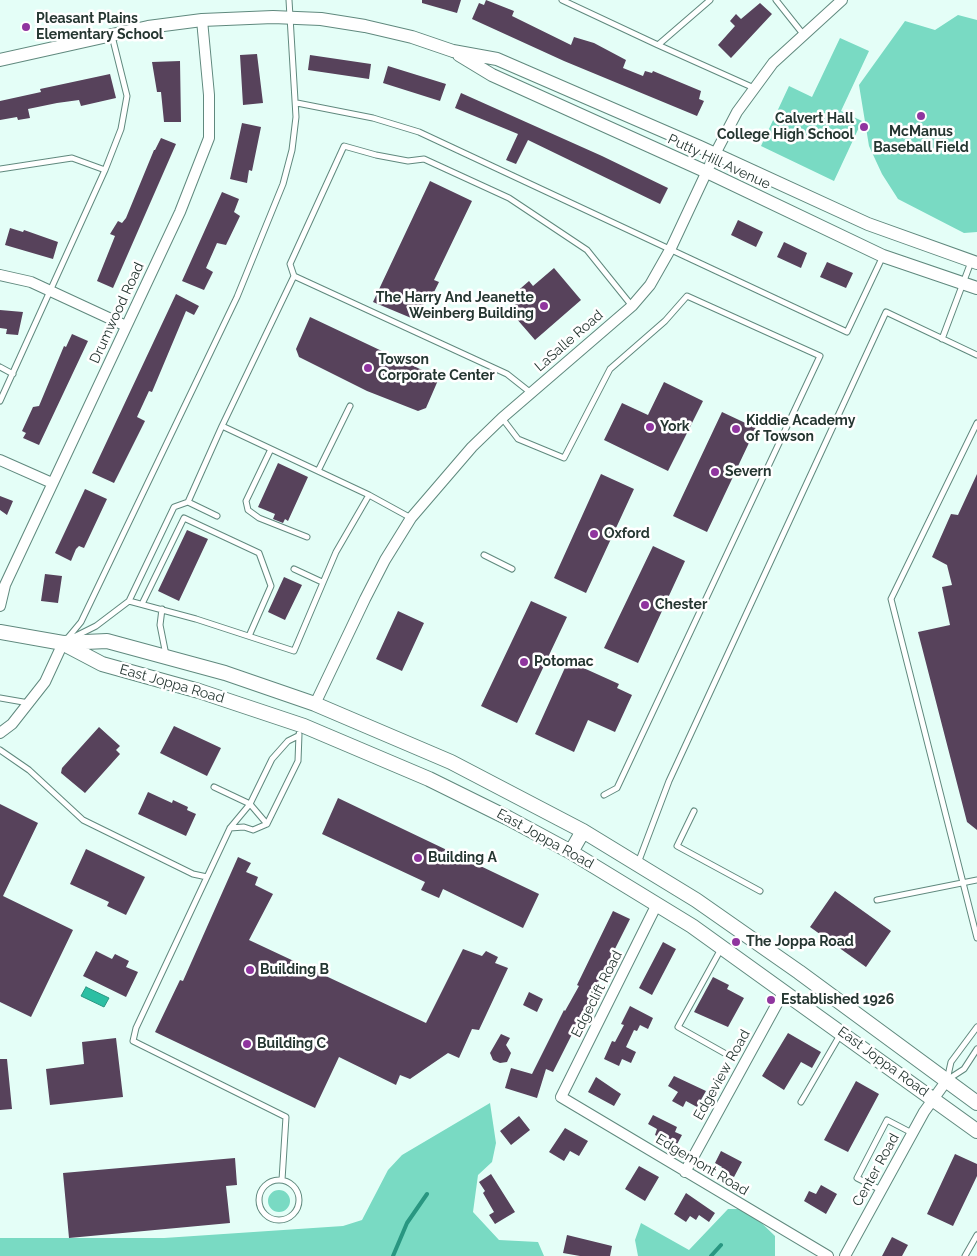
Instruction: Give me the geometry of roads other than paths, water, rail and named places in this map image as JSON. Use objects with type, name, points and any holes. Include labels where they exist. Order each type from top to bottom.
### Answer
[{"type":"main road","name":"East Joppa Road","points":[[0,632],[63,643],[107,641],[225,673],[315,704],[451,762],[583,831],[638,864],[753,939],[977,1103]]},
{"type":"main road","name":"East Joppa Road","points":[[63,643],[102,664],[199,691],[429,779],[571,852],[657,904],[722,947],[977,1131]]},
{"type":"main road","points":[[301,731],[315,704]]},
{"type":"main road","points":[[571,852],[583,831]]},
{"type":"street","name":"LaSalle Road","points":[[315,704],[385,560],[411,518],[454,466],[502,418],[632,306],[650,285],[671,248],[715,154],[738,112],[754,88],[773,63],[842,0]]},
{"type":"street","name":"Putty Hill Avenue","points":[[0,60],[166,24],[202,20],[289,18],[365,26],[453,51],[497,59],[715,154],[868,224],[974,262]]},
{"type":"street","name":"Drumwood Road","points":[[0,606],[5,585],[180,212],[209,138],[209,95],[202,20]]},
{"type":"street","name":"Putty Hill Avenue","points":[[453,51],[492,75],[707,172],[884,256],[977,288]]},
{"type":"street","points":[[0,274],[31,282],[126,326]]},
{"type":"street","points":[[0,460],[52,483]]},
{"type":"street","points":[[0,734],[30,704],[55,666],[63,643]]},
{"type":"street","name":"Edgeclift Road","points":[[561,1097],[657,904]]},
{"type":"street","name":"Edgeview Road","points":[[685,1172],[784,990]]},
{"type":"street","name":"Center Road","points":[[845,1256],[912,1133],[933,1098],[947,1080]]},
{"type":"street","name":"Edgemont Road","points":[[561,1097],[828,1256]]},
{"type":"lane","points":[[63,643],[81,622],[237,297],[283,184],[292,150],[297,103],[289,0]]},
{"type":"lane","points":[[562,0],[754,88]]},
{"type":"lane","points":[[658,45],[710,0]]},
{"type":"lane","points":[[776,0],[803,34]]},
{"type":"lane","points":[[0,401],[105,170],[121,129],[127,96],[112,36]]},
{"type":"lane","points":[[297,103],[373,118],[419,132],[671,248],[847,332],[884,256]]},
{"type":"lane","points":[[63,643],[96,626],[129,601],[174,508],[188,502],[294,276],[290,264],[344,146],[400,159],[424,159],[508,198],[587,250],[632,306]]},
{"type":"lane","points":[[0,169],[72,158],[105,170]]},
{"type":"lane","points":[[942,339],[963,284],[974,262]]},
{"type":"lane","points":[[294,276],[507,374],[530,393]]},
{"type":"lane","points":[[502,418],[518,439],[564,458],[610,369],[666,321],[687,296],[820,356],[616,788],[604,795]]},
{"type":"lane","points":[[638,864],[669,781],[766,577],[886,312],[977,355]]},
{"type":"lane","points":[[0,367],[13,374]]},
{"type":"lane","points":[[318,471],[350,406]]},
{"type":"lane","points":[[977,423],[891,599],[977,938]]},
{"type":"lane","points":[[222,426],[369,495],[411,518]]},
{"type":"lane","points":[[271,449],[246,501],[248,510],[259,518],[307,537]]},
{"type":"lane","points":[[129,601],[162,609],[294,651],[336,552],[369,495]]},
{"type":"lane","points":[[188,502],[217,516]]},
{"type":"lane","points":[[142,604],[184,518],[259,553],[271,586],[249,636]]},
{"type":"lane","points":[[484,555],[512,568]]},
{"type":"lane","points":[[294,569],[322,582]]},
{"type":"lane","points":[[162,609],[160,625],[166,656]]},
{"type":"lane","points":[[0,698],[30,704]]},
{"type":"lane","points":[[282,1180],[286,1117],[133,1041],[136,1028],[230,828],[250,804],[272,759],[288,741],[301,731]]},
{"type":"lane","points":[[230,828],[244,827],[253,830],[267,824],[298,761],[301,731]]},
{"type":"lane","points":[[0,750],[29,770],[83,820],[193,874],[207,877]]},
{"type":"lane","points":[[214,787],[250,804],[267,824]]},
{"type":"lane","points":[[694,811],[677,846],[760,892]]},
{"type":"lane","points":[[877,900],[963,881],[977,880]]},
{"type":"lane","points":[[722,947],[678,1027],[726,1054]]},
{"type":"lane","points":[[947,1080],[951,1062],[977,1027]]},
{"type":"lane","points":[[801,1102],[841,1032]]},
{"type":"lane","points":[[947,1080],[964,1070],[977,1049]]},
{"type":"lane","points":[[881,1190],[857,1178],[887,1120],[912,1133]]},
{"type":"lane","points":[[275,1180],[282,1180],[295,1187],[300,1202],[295,1214],[279,1221],[264,1214],[259,1198],[264,1186],[275,1180]]},
{"type":"lane","points":[[965,1256],[977,1235]]},
{"type":"waterway","points":[[393,1256],[407,1223],[427,1194]]},
{"type":"waterway","points":[[711,1256],[721,1245]]},
{"type":"place","name":"Pleasant Plains Elementary School","points":[[26,27]]},
{"type":"place","name":"McManus Baseball Field","points":[[921,116]]},
{"type":"place","name":"Calvert Hall College High School","points":[[864,127]]},
{"type":"place","name":"The Harry And Jeanette Weinberg Building","points":[[544,306]]},
{"type":"place","name":"Towson Corporate Center","points":[[368,368]]},
{"type":"place","name":"York","points":[[650,427]]},
{"type":"place","name":"Kiddie Academy of Towson","points":[[736,429]]},
{"type":"place","name":"Severn","points":[[715,472]]},
{"type":"place","name":"Oxford","points":[[594,534]]},
{"type":"place","name":"Chester","points":[[645,605]]},
{"type":"place","name":"Potomac","points":[[524,662]]},
{"type":"place","name":"Building A","points":[[418,858]]},
{"type":"place","name":"The Joppa Road","points":[[736,942]]},
{"type":"place","name":"Building B","points":[[250,970]]},
{"type":"place","name":"Established 1926","points":[[771,1000]]},
{"type":"place","name":"Building C","points":[[247,1044]]}]
